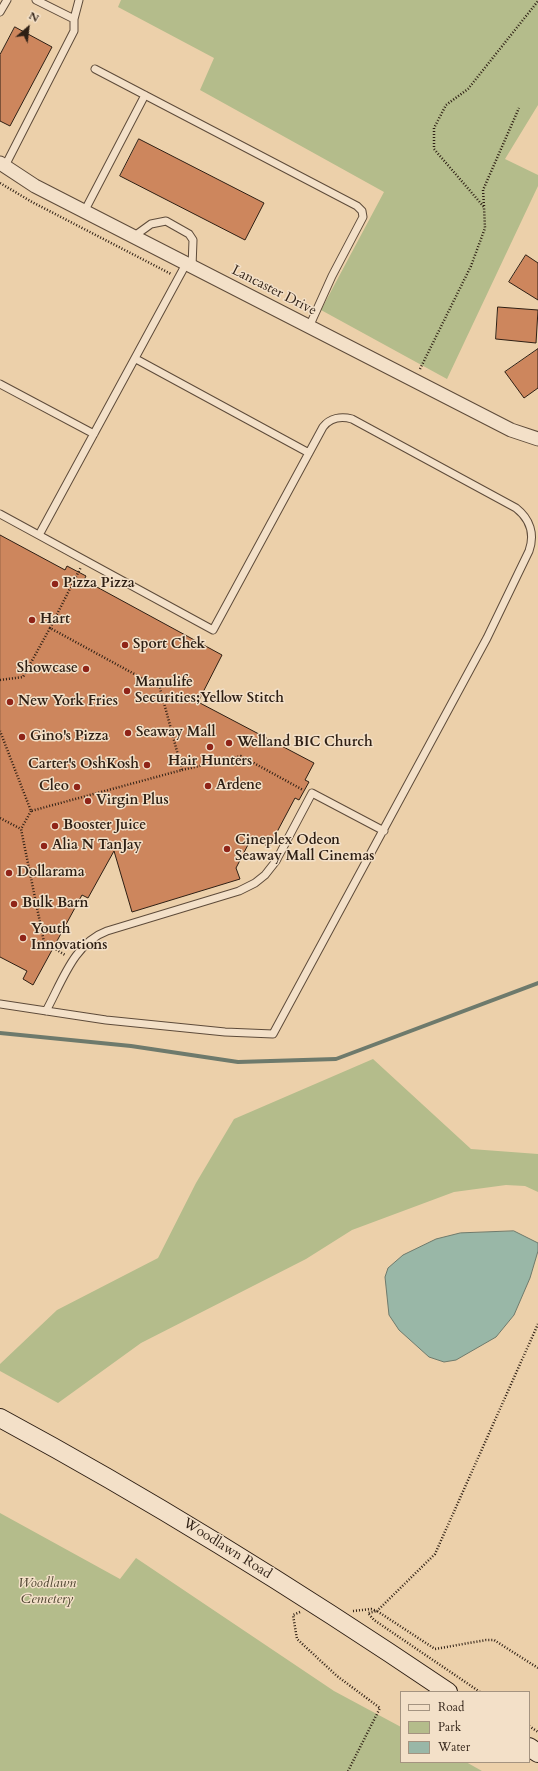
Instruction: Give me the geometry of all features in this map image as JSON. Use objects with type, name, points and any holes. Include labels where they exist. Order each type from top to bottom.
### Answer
[{"type":"main road","name":"Woodlawn Road","points":[[0,1418],[182,1521],[328,1612],[442,1688]]},
{"type":"street","name":"Lancaster Drive","points":[[3,164],[35,186],[189,266],[511,430],[538,439]]},
{"type":"lane","points":[[0,12],[7,0]]},
{"type":"lane","points":[[36,0],[74,19]]},
{"type":"lane","points":[[3,164],[74,31],[74,19],[79,0]]},
{"type":"lane","points":[[95,69],[357,206],[362,211],[363,217],[332,276],[309,327]]},
{"type":"lane","points":[[84,212],[145,95]]},
{"type":"lane","points":[[39,535],[136,359],[178,278],[189,266],[193,240],[189,234],[166,221],[151,224],[133,237]]},
{"type":"lane","points":[[136,359],[309,453]]},
{"type":"lane","points":[[0,384],[94,434]]},
{"type":"lane","points":[[0,514],[213,630],[309,453],[327,423],[338,418],[350,418],[513,506],[525,516],[531,533],[529,551],[487,638],[273,1034],[225,1032],[142,1024],[0,1004]]},
{"type":"lane","points":[[46,1011],[73,960],[84,945],[103,933],[239,891],[255,883],[265,875],[276,861],[312,793],[384,831]]},
{"type":"path","points":[[484,207],[434,149],[434,128],[446,105],[468,89],[538,1]]},
{"type":"path","points":[[414,380],[471,266],[485,228],[482,190],[519,108]]},
{"type":"path","points":[[0,183],[32,202],[178,278]]},
{"type":"path","points":[[0,680],[23,677],[85,560]]},
{"type":"path","points":[[50,628],[160,688],[182,770]]},
{"type":"path","points":[[0,731],[31,811]]},
{"type":"path","points":[[73,960],[44,942],[21,829],[31,811],[182,770],[241,756],[312,793]]},
{"type":"path","points":[[0,818],[21,829]]},
{"type":"path","points":[[478,1691],[374,1620],[368,1613],[377,1611],[435,1554],[538,1324]]},
{"type":"path","points":[[348,1771],[380,1708],[337,1676],[297,1639],[293,1615],[300,1612],[371,1609],[377,1611],[435,1649],[486,1640],[494,1640],[538,1668]]},
{"type":"green space","points":[[121,0],[538,0],[538,105],[505,159],[538,175],[538,186],[447,379],[321,310],[384,192],[200,90],[214,58],[118,7]]},
{"type":"green space","points":[[373,1059],[471,1149],[538,1154],[538,1192],[525,1186],[506,1185],[454,1192],[352,1230],[306,1259],[141,1343],[58,1403],[0,1371],[0,1364],[57,1310],[158,1258],[196,1183],[234,1119]]},
{"type":"green space","name":"Woodlawn Cemetery","points":[[0,1513],[120,1579],[136,1558],[334,1691],[400,1726],[400,1763],[468,1763],[482,1771],[0,1771]]},
{"type":"water","points":[[514,1231],[538,1243],[538,1251],[530,1278],[514,1315],[496,1337],[456,1360],[444,1362],[429,1357],[399,1330],[389,1315],[385,1277],[388,1268],[403,1255],[436,1239],[460,1233]]},
{"type":"building","points":[[15,27],[52,47],[10,126],[0,121],[0,55]]},
{"type":"building","points":[[139,139],[264,203],[245,240],[120,176]]},
{"type":"building","points":[[526,255],[538,263],[538,300],[509,282]]},
{"type":"building","points":[[498,307],[538,310],[536,343],[496,339]]},
{"type":"building","points":[[538,349],[538,388],[524,398],[505,372]]},
{"type":"building","name":"Seaway Mall","points":[[0,535],[65,570],[67,566],[86,576],[84,580],[222,655],[198,702],[314,763],[305,780],[309,782],[299,800],[295,798],[269,847],[252,837],[236,868],[240,879],[132,912],[114,851],[88,898],[82,895],[33,985],[23,979],[27,971],[0,957]]},
{"type":"waterway","points":[[0,1033],[131,1046],[238,1062],[336,1059],[538,983]]},
{"type":"place","name":"Pizza Pizza","points":[[55,584]]},
{"type":"place","name":"Hart","points":[[32,620]]},
{"type":"place","name":"Sport Chek","points":[[125,645]]},
{"type":"place","name":"Showcase","points":[[86,669]]},
{"type":"place","name":"Manulife Securities;Yellow Stitch","points":[[127,691]]},
{"type":"place","name":"New York Fries","points":[[10,702]]},
{"type":"place","name":"Seaway Mall","points":[[128,733]]},
{"type":"place","name":"Gino's Pizza","points":[[22,737]]},
{"type":"place","name":"Welland BIC Church","points":[[229,743]]},
{"type":"place","name":"Hair Hunters","points":[[210,747]]},
{"type":"place","name":"Carter's OshKosh","points":[[147,765]]},
{"type":"place","name":"Ardene","points":[[208,786]]},
{"type":"place","name":"Cleo","points":[[77,787]]},
{"type":"place","name":"Virgin Plus","points":[[88,801]]},
{"type":"place","name":"Booster Juice","points":[[55,826]]},
{"type":"place","name":"Alia N TanJay","points":[[44,846]]},
{"type":"place","name":"Cineplex Odeon Seaway Mall Cinemas","points":[[227,849]]},
{"type":"place","name":"Dollarama","points":[[9,873]]},
{"type":"place","name":"Bulk Barn","points":[[14,904]]},
{"type":"place","name":"Youth Innovations","points":[[23,938]]}]
